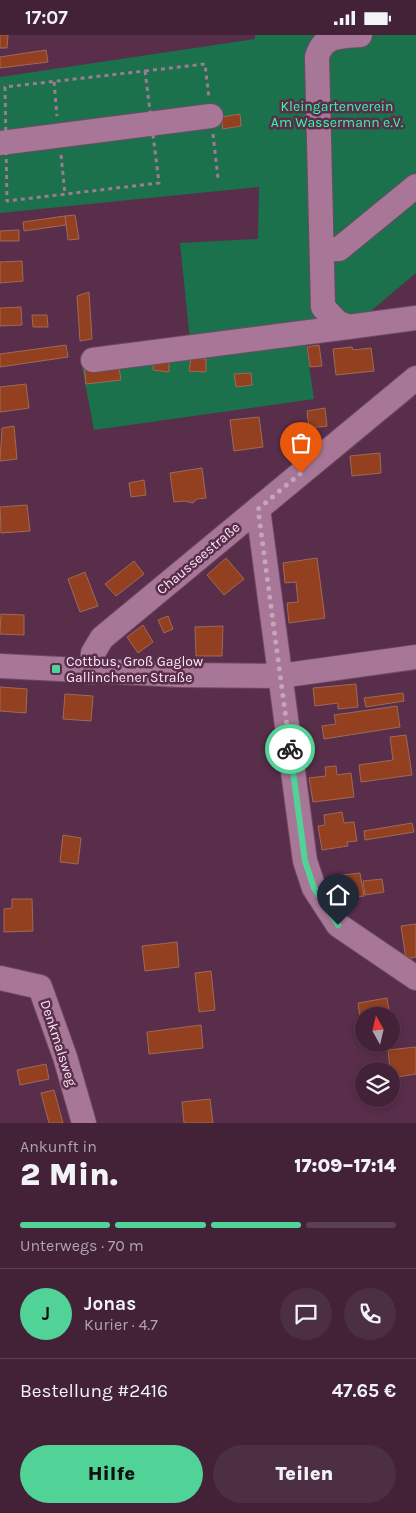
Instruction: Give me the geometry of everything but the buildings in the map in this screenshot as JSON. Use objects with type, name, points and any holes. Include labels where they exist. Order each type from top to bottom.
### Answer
[{"type":"street","points":[[348,327],[337,322],[323,307],[317,57],[320,46],[327,39],[360,35]]},
{"type":"street","points":[[0,143],[211,116]]},
{"type":"street","points":[[322,250],[339,249],[416,186]]},
{"type":"street","points":[[93,360],[416,318]]},
{"type":"street","name":"Chausseestraße","points":[[92,672],[93,653],[102,638],[416,378]]},
{"type":"street","points":[[258,509],[305,861],[314,888],[338,925],[416,978]]},
{"type":"street","points":[[0,666],[92,672],[280,676],[416,657]]},
{"type":"street","name":"Denkmalsweg","points":[[7,979],[40,987],[65,1057],[84,1123]]},
{"type":"green space","name":"Kleingartenverein Am Wassermann e.V.","points":[[255,35],[416,35],[416,273],[347,331],[305,338],[314,399],[94,430],[80,356],[190,341],[180,243],[258,239],[259,187],[0,213],[0,77],[255,39]]},
{"type":"way so far","points":[[290,749],[258,509],[301,473]]},
{"type":"place","name":"Cottbus, Groß Gaglow Gallinchener Straße","points":[[56,669]]},
{"type":"route","points":[[290,749],[305,861],[314,888],[338,925]]}]
